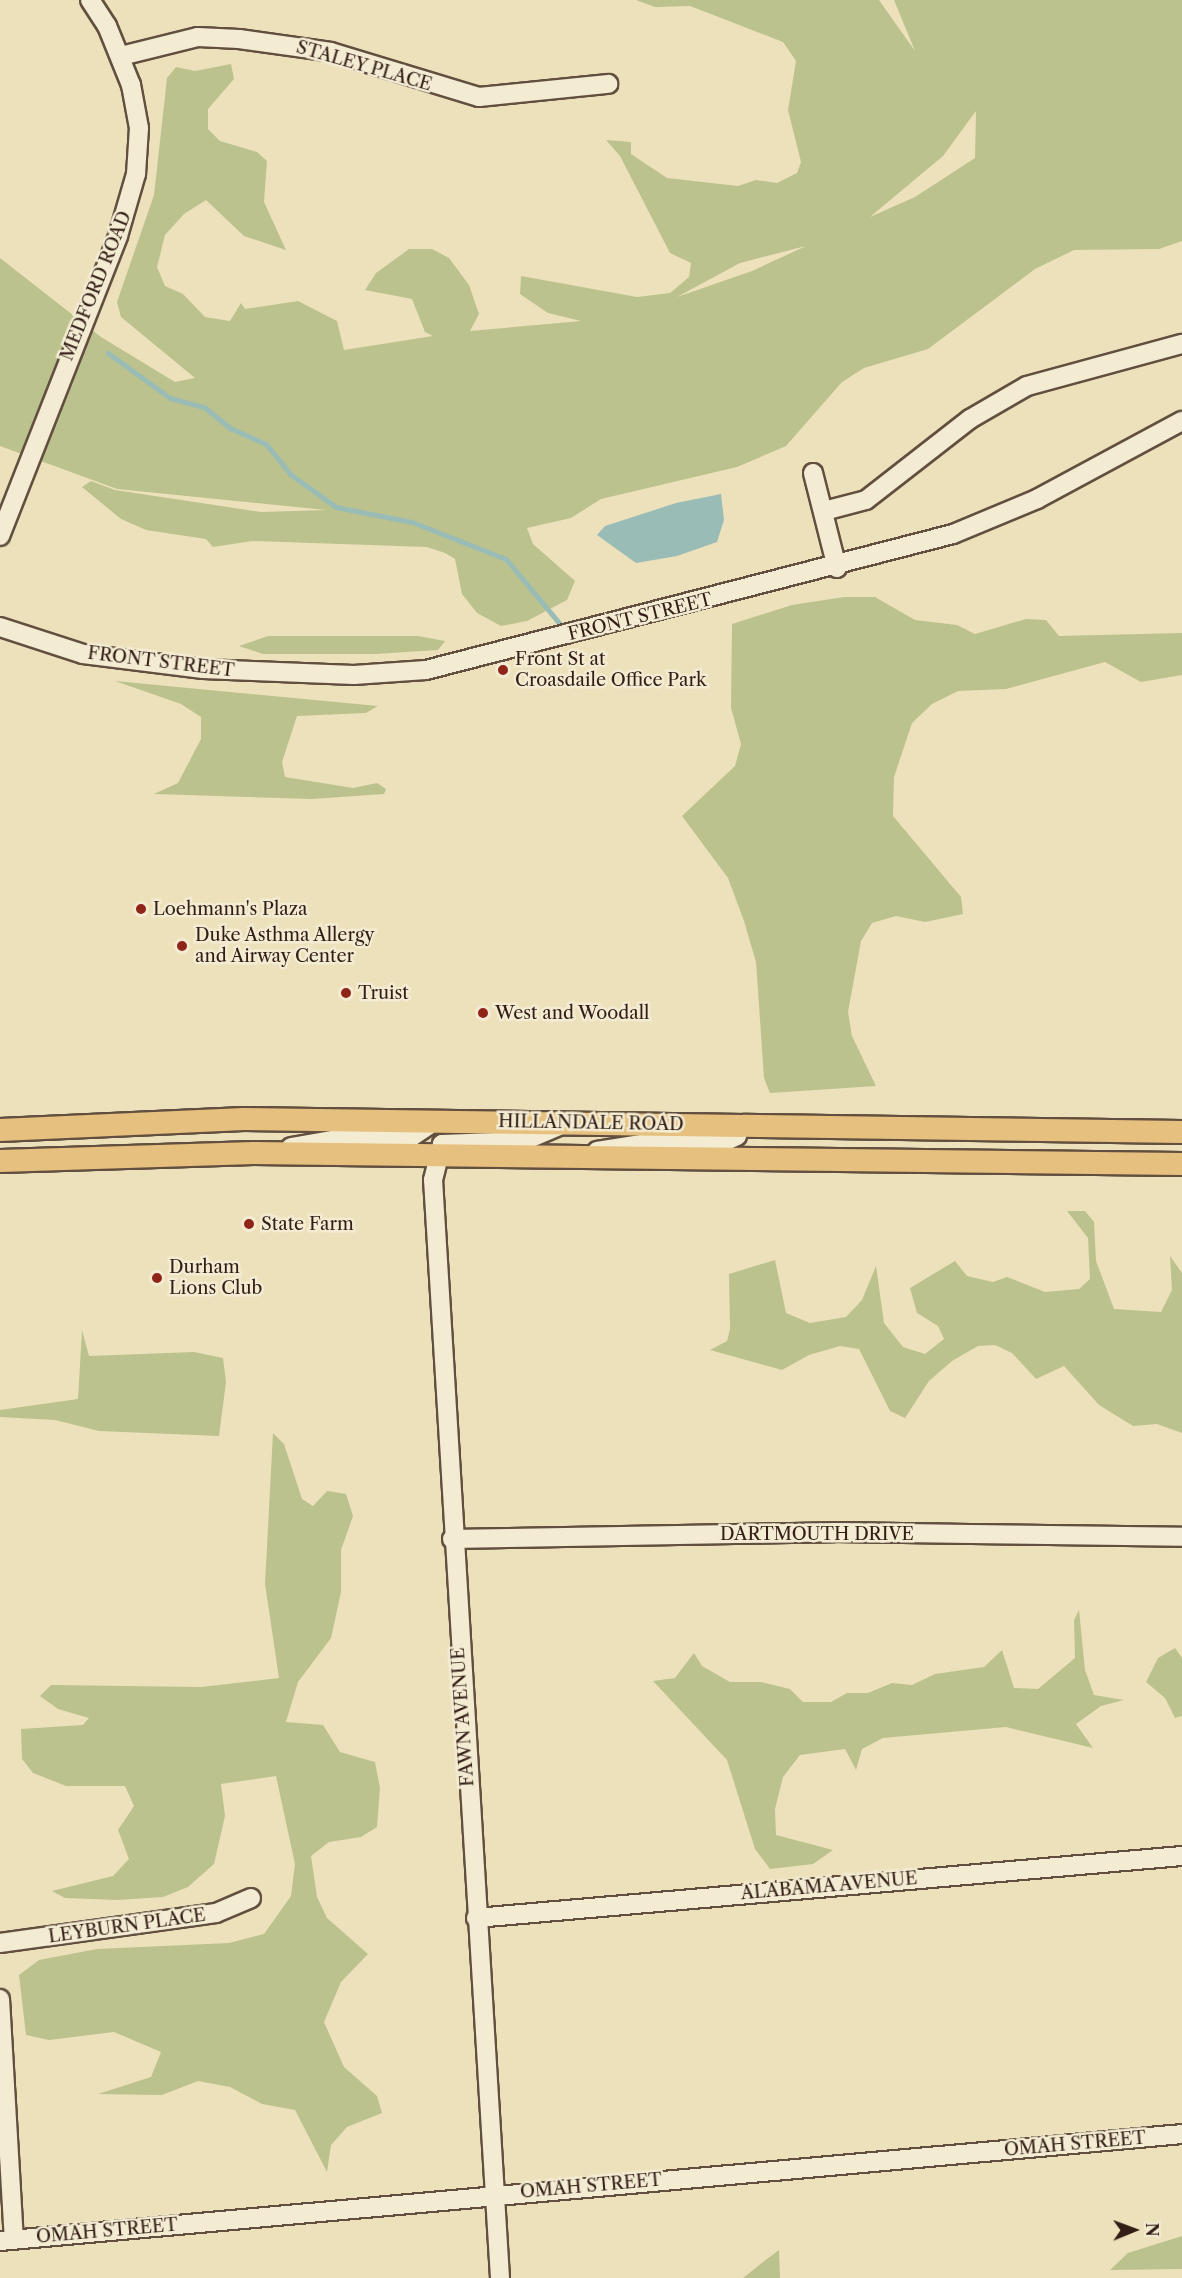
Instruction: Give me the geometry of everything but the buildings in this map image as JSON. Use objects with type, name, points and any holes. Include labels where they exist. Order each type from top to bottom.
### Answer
[{"type":"main road","name":"HILLANDALE ROAD","points":[[0,1130],[244,1119],[1182,1132]]},
{"type":"main road","name":"HILLANDALE ROAD","points":[[0,1161],[254,1154],[1182,1164]]},
{"type":"street","name":"MEDFORD ROAD","points":[[0,536],[129,204],[139,128],[121,56],[90,0]]},
{"type":"street","name":"STALEY PLACE","points":[[121,56],[198,38],[239,39],[331,52],[478,97],[608,84]]},
{"type":"street","points":[[824,511],[866,500],[970,419],[1027,386],[1182,344]]},
{"type":"street","name":"FRONT STREET","points":[[0,627],[123,661],[285,674],[390,675],[837,568],[994,518],[1182,421]]},
{"type":"street","points":[[813,473],[837,568]]},
{"type":"street","points":[[254,1154],[344,1138],[410,1138],[434,1122]]},
{"type":"street","points":[[435,1157],[450,1141],[524,1141],[566,1123]]},
{"type":"street","points":[[572,1157],[645,1143],[724,1142],[737,1136],[739,1125]]},
{"type":"street","name":"FAWN AVENUE","points":[[435,1157],[452,1539],[500,2278]]},
{"type":"street","name":"DARTMOUTH DRIVE","points":[[452,1539],[834,1532],[1182,1537]]},
{"type":"street","name":"ALABAMA AVENUE","points":[[476,1918],[1182,1856]]},
{"type":"street","name":"LEYBURN PLACE","points":[[0,1943],[216,1913],[251,1898]]},
{"type":"street","points":[[0,1999],[7,2240]]},
{"type":"street","name":"OMAH STREET","points":[[7,2240],[1182,2134]]},
{"type":"green space","points":[[636,0],[879,0],[915,51],[894,0],[1182,0],[1182,241],[1159,249],[1074,250],[1035,269],[928,349],[864,368],[842,382],[786,446],[737,467],[601,499],[571,518],[527,528],[533,544],[575,581],[567,600],[527,621],[501,626],[477,613],[462,594],[455,559],[427,547],[252,541],[213,547],[206,539],[146,530],[121,519],[82,487],[91,481],[115,490],[261,512],[326,510],[117,489],[0,446],[0,258],[101,337],[175,382],[195,378],[121,317],[117,302],[154,195],[167,78],[176,67],[195,71],[231,64],[234,79],[208,109],[208,129],[220,141],[257,152],[267,161],[264,202],[286,250],[244,236],[206,200],[184,214],[165,235],[157,267],[165,286],[183,294],[205,317],[230,321],[241,303],[245,309],[298,301],[337,321],[344,350],[433,336],[425,332],[412,299],[365,290],[376,273],[409,249],[432,249],[449,258],[469,285],[479,314],[470,331],[581,321],[548,313],[520,294],[521,276],[637,297],[670,293],[689,277],[691,263],[670,253],[620,156],[606,140],[631,142],[631,154],[667,178],[738,186],[756,180],[777,183],[797,173],[801,162],[788,110],[796,61],[783,42],[690,6],[655,7]],"holes":[[[976,111],[975,158],[915,197],[870,217],[943,156]],[[806,246],[752,271],[677,297],[740,263]]]},
{"type":"green space","points":[[844,597],[875,597],[915,620],[957,625],[975,634],[1026,619],[1046,620],[1059,636],[1182,633],[1182,675],[1141,682],[1105,662],[1006,689],[958,691],[932,704],[912,723],[894,777],[893,816],[961,897],[963,914],[925,922],[896,916],[872,923],[861,941],[848,1012],[852,1036],[876,1086],[770,1093],[764,1078],[756,962],[744,921],[728,878],[682,816],[735,766],[741,744],[731,708],[732,624],[792,605]]},
{"type":"green space","points":[[268,636],[418,636],[445,641],[438,650],[375,654],[263,654],[239,646]]},
{"type":"green space","points":[[115,681],[378,706],[366,713],[297,716],[282,762],[285,777],[353,788],[377,783],[386,789],[384,794],[312,799],[154,794],[178,783],[201,739],[201,717],[181,704]]},
{"type":"green space","points":[[1067,1211],[1085,1211],[1094,1222],[1096,1261],[1114,1309],[1161,1312],[1172,1290],[1170,1256],[1182,1273],[1182,1433],[1157,1424],[1133,1426],[1099,1405],[1064,1366],[1036,1379],[1012,1353],[995,1345],[978,1346],[952,1361],[929,1381],[905,1418],[890,1411],[859,1349],[840,1346],[809,1355],[782,1370],[710,1350],[727,1341],[730,1329],[729,1274],[775,1260],[786,1313],[810,1323],[846,1317],[862,1300],[876,1266],[884,1323],[903,1347],[925,1354],[944,1339],[938,1326],[917,1313],[910,1288],[955,1261],[967,1276],[993,1282],[1007,1277],[1045,1292],[1079,1289],[1090,1279],[1088,1238]]},
{"type":"green space","points":[[82,1330],[89,1356],[194,1352],[223,1358],[226,1382],[219,1436],[99,1431],[55,1420],[0,1417],[0,1410],[78,1399]]},
{"type":"green space","points":[[273,1433],[284,1444],[302,1499],[313,1506],[327,1491],[346,1494],[353,1516],[341,1550],[341,1592],[331,1638],[298,1682],[286,1722],[323,1725],[340,1752],[375,1762],[380,1788],[377,1827],[361,1837],[329,1842],[311,1856],[317,1897],[327,1918],[368,1954],[341,1982],[324,2022],[344,2067],[377,2096],[382,2113],[347,2127],[331,2145],[327,2172],[295,2110],[262,2104],[230,2087],[198,2081],[162,2095],[98,2094],[151,2077],[161,2052],[114,2032],[49,2040],[26,2035],[19,1975],[39,1960],[97,1949],[229,1943],[264,1934],[291,1896],[295,1864],[276,1776],[221,1784],[225,1816],[214,1864],[188,1887],[163,1897],[117,1900],[65,1898],[52,1891],[113,1876],[129,1859],[118,1830],[134,1806],[125,1786],[66,1786],[33,1773],[22,1759],[21,1729],[83,1725],[89,1718],[58,1709],[40,1696],[51,1685],[201,1687],[279,1678],[265,1584]]},
{"type":"green space","points":[[1079,1610],[1085,1670],[1094,1695],[1124,1700],[1101,1706],[1076,1724],[1093,1748],[1006,1727],[883,1738],[862,1749],[856,1770],[845,1749],[800,1755],[783,1777],[775,1809],[776,1835],[833,1850],[813,1864],[770,1869],[755,1849],[727,1760],[653,1681],[675,1678],[694,1653],[702,1666],[730,1682],[761,1682],[790,1689],[803,1702],[831,1702],[847,1693],[868,1693],[892,1683],[912,1685],[935,1674],[984,1667],[1002,1650],[1014,1688],[1038,1689],[1075,1658],[1074,1620]]},
{"type":"green space","points":[[1175,1648],[1182,1658],[1182,1716],[1175,1718],[1165,1698],[1146,1682],[1158,1658]]},
{"type":"green space","points":[[1182,2236],[1182,2269],[1110,2270],[1128,2253]]},
{"type":"green space","points":[[779,2250],[780,2278],[743,2278],[763,2262]]},
{"type":"water","points":[[721,494],[724,520],[717,542],[677,556],[636,563],[597,535],[605,526],[676,503]]},
{"type":"waterway","points":[[108,353],[170,398],[204,407],[230,428],[266,444],[290,474],[336,507],[412,522],[506,559],[560,624]]},
{"type":"place","name":"Front St at Croasdaile Office Park","points":[[503,670]]},
{"type":"place","name":"Loehmann's Plaza","points":[[141,909]]},
{"type":"place","name":"Duke Asthma Allergy and Airway Center","points":[[182,946]]},
{"type":"place","name":"Truist","points":[[346,993]]},
{"type":"place","name":"West and Woodall","points":[[483,1013]]},
{"type":"place","name":"State Farm","points":[[249,1224]]},
{"type":"place","name":"Durham Lions Club","points":[[157,1278]]}]
